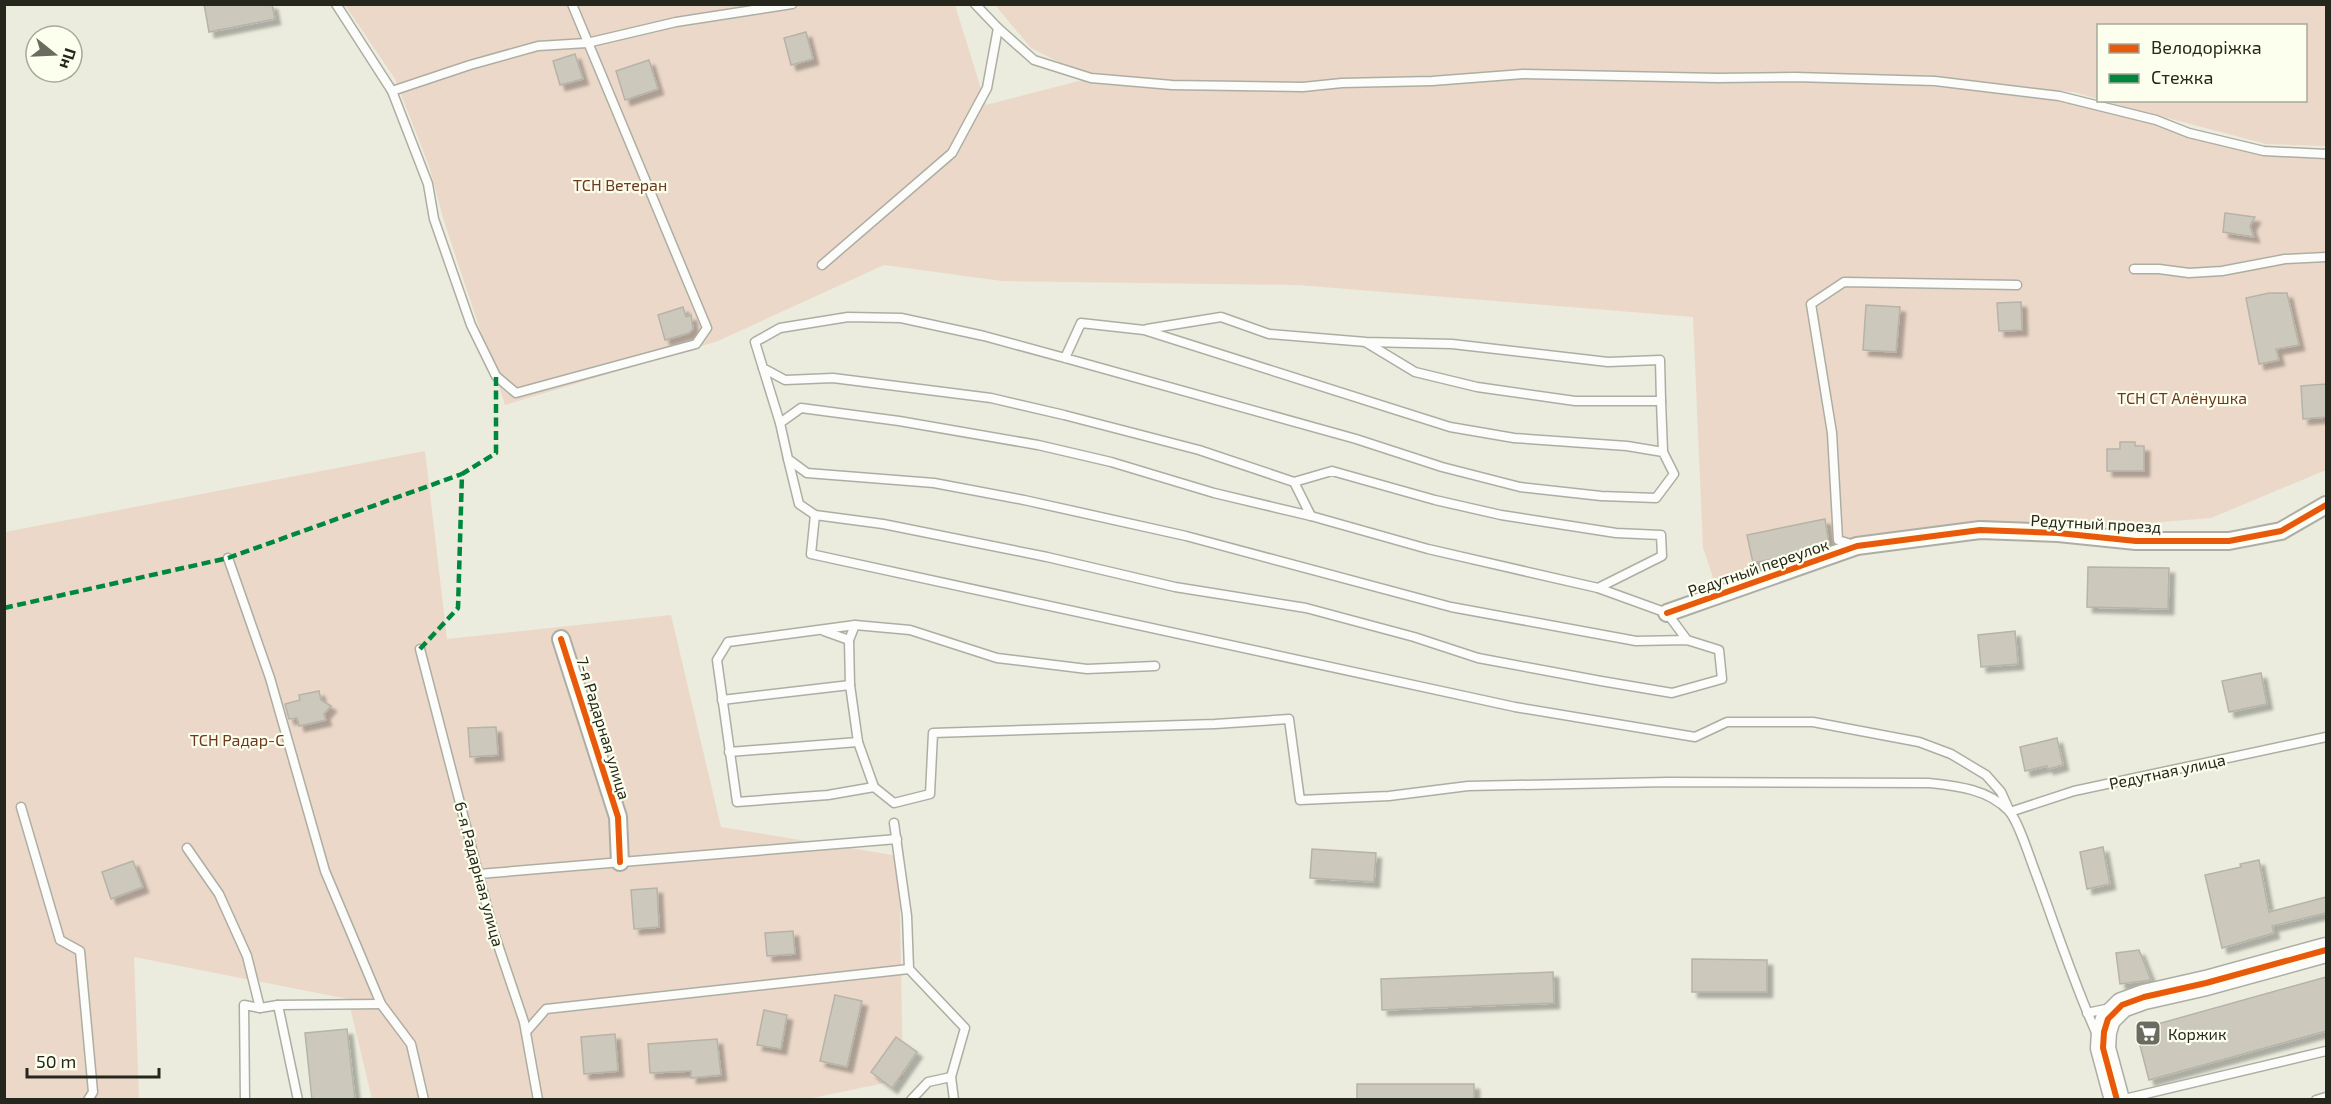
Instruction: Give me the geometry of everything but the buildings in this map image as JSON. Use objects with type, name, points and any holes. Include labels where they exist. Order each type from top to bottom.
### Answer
[{"type":"street","name":"Редутный проезд","points":[[1857,546],[1980,530],[2058,532],[2136,541],[2229,541],[2281,531],[2326,506]]},
{"type":"street","name":"Редутный переулок","points":[[1667,613],[1857,546]]},
{"type":"street","name":"7-я Радарная улица","points":[[561,639],[618,818],[620,862]]},
{"type":"street","points":[[2119,1100],[2103,1048],[2108,1019],[2122,1005],[2144,997],[2206,983],[2326,950]]},
{"type":"lane","points":[[336,4],[392,91],[428,184],[434,219],[471,325],[496,376],[516,393],[696,344],[707,328],[572,4]]},
{"type":"lane","points":[[392,91],[470,64],[538,46],[587,43],[676,22],[792,4]]},
{"type":"lane","points":[[975,4],[1034,60],[1091,78],[1172,85],[1303,87],[1342,82],[1432,81],[1523,74],[1718,78],[1795,76],[1935,81],[2059,96],[2156,120],[2189,133],[2264,151],[2326,154]]},
{"type":"lane","points":[[822,265],[952,153],[987,88],[998,28]]},
{"type":"lane","points":[[2134,269],[2159,269],[2189,273],[2222,271],[2285,259],[2326,257]]},
{"type":"lane","points":[[1857,546],[1838,540],[1832,433],[1811,304],[1844,282],[2017,285]]},
{"type":"lane","points":[[788,459],[807,473],[934,483],[1024,500],[1186,536],[1451,607],[1636,641],[1687,640],[1719,650],[1722,678],[1672,693],[1478,658],[1414,637],[1306,608],[1175,587],[1035,554],[883,524],[815,515],[799,504],[788,459],[780,423],[755,342],[780,328],[848,317],[901,318],[984,336],[1065,358],[1356,439],[1442,467],[1520,487],[1601,496],[1656,498],[1674,474],[1663,452],[1660,360],[1608,362],[1452,344],[1366,342],[1269,334],[1221,317],[1144,330]]},
{"type":"lane","points":[[1065,358],[1081,323],[1144,330],[1450,427],[1514,438],[1627,446],[1663,452]]},
{"type":"lane","points":[[1366,342],[1415,372],[1477,387],[1575,401],[1661,401]]},
{"type":"lane","points":[[763,368],[785,380],[833,378],[991,398],[1199,450],[1294,482],[1332,471],[1435,500],[1501,515],[1616,533],[1661,535],[1662,556],[1598,588]]},
{"type":"lane","points":[[780,423],[801,408],[899,421],[992,437],[1111,462],[1214,493],[1311,516],[1428,549],[1598,588],[1667,613],[1687,640]]},
{"type":"lane","points":[[1294,482],[1311,516]]},
{"type":"lane","points":[[815,515],[811,554],[1515,707],[1695,737],[1727,722],[1813,722],[1919,742],[1951,754],[1986,775],[2001,792],[2026,848],[2087,1013],[2103,1048]]},
{"type":"lane","points":[[228,558],[270,678],[325,871],[381,1004],[411,1044],[424,1100]]},
{"type":"lane","points":[[855,625],[849,640],[850,685],[858,742],[874,787],[894,802],[930,794],[933,733],[1215,724],[1289,719],[1300,800],[1389,796],[1489,786],[1668,782],[1929,783],[1964,787],[1988,795],[2010,812]]},
{"type":"lane","points":[[874,787],[828,795],[737,802],[717,660],[729,642],[855,625],[910,630],[998,658],[1087,669],[1155,666]]},
{"type":"lane","points":[[822,631],[849,640]]},
{"type":"lane","name":"6-я Радарная улица","points":[[420,649],[493,930],[524,1022],[538,1100]]},
{"type":"lane","points":[[722,700],[850,685]]},
{"type":"lane","name":"Редутная улица","points":[[2010,812],[2074,791],[2326,737]]},
{"type":"lane","points":[[729,752],[858,742]]},
{"type":"lane","points":[[21,807],[60,940],[80,951],[93,1092],[88,1100]]},
{"type":"lane","points":[[894,823],[907,916],[909,969],[965,1028],[951,1077],[954,1100]]},
{"type":"lane","points":[[479,874],[897,838]]},
{"type":"lane","points":[[187,848],[219,894],[247,956],[260,1008]]},
{"type":"lane","points":[[526,1032],[546,1009],[909,969]]},
{"type":"lane","points":[[245,1100],[244,1005],[260,1008],[278,1005],[381,1004]]},
{"type":"lane","points":[[278,1005],[298,1100]]},
{"type":"lane","points":[[2087,1013],[2122,1005]]},
{"type":"lane","points":[[2119,1100],[2326,1051]]},
{"type":"lane","points":[[911,1100],[928,1082],[951,1077]]},
{"type":"lane","points":[[2316,1100],[2326,1097]]},
{"type":"green space","points":[[345,5],[955,5],[986,105],[1090,78],[1031,48],[995,5],[2326,5],[2326,146],[2266,144],[2107,102],[2307,102],[2307,24],[2097,24],[2097,99],[2074,92],[1935,81],[1845,80],[2059,96],[2264,151],[2326,154],[2326,470],[2211,518],[1857,546],[1716,586],[1703,548],[1693,317],[1298,285],[1002,281],[884,265],[718,341],[505,405],[444,221],[429,166],[395,79]]},
{"type":"green space","name":"ТСН Радар-С","points":[[425,451],[447,639],[671,615],[721,827],[899,856],[903,1079],[803,1100],[372,1099],[348,999],[134,957],[139,1099],[5,1100],[5,532]]},
{"type":"marked path","points":[[420,649],[458,608],[462,474],[496,453],[496,376]]},
{"type":"marked path","points":[[4,608],[228,558],[462,474]]},
{"type":"cycle path","points":[[1667,613],[1857,546],[1980,530],[2058,533],[2136,541],[2229,541],[2281,531],[2326,505]]},
{"type":"cycle path","points":[[561,639],[618,817],[620,862]]},
{"type":"cycle path","points":[[2117,1100],[2103,1048],[2108,1019],[2122,1005],[2144,997],[2206,983],[2326,950]]},
{"type":"place","name":"Коржик","points":[[2148,1033]]},
{"type":"park label","name":"ТСН Ветеран","points":[[620,184]]},
{"type":"park label","name":"ТСН СТ Алёнушка","points":[[2182,397]]}]
